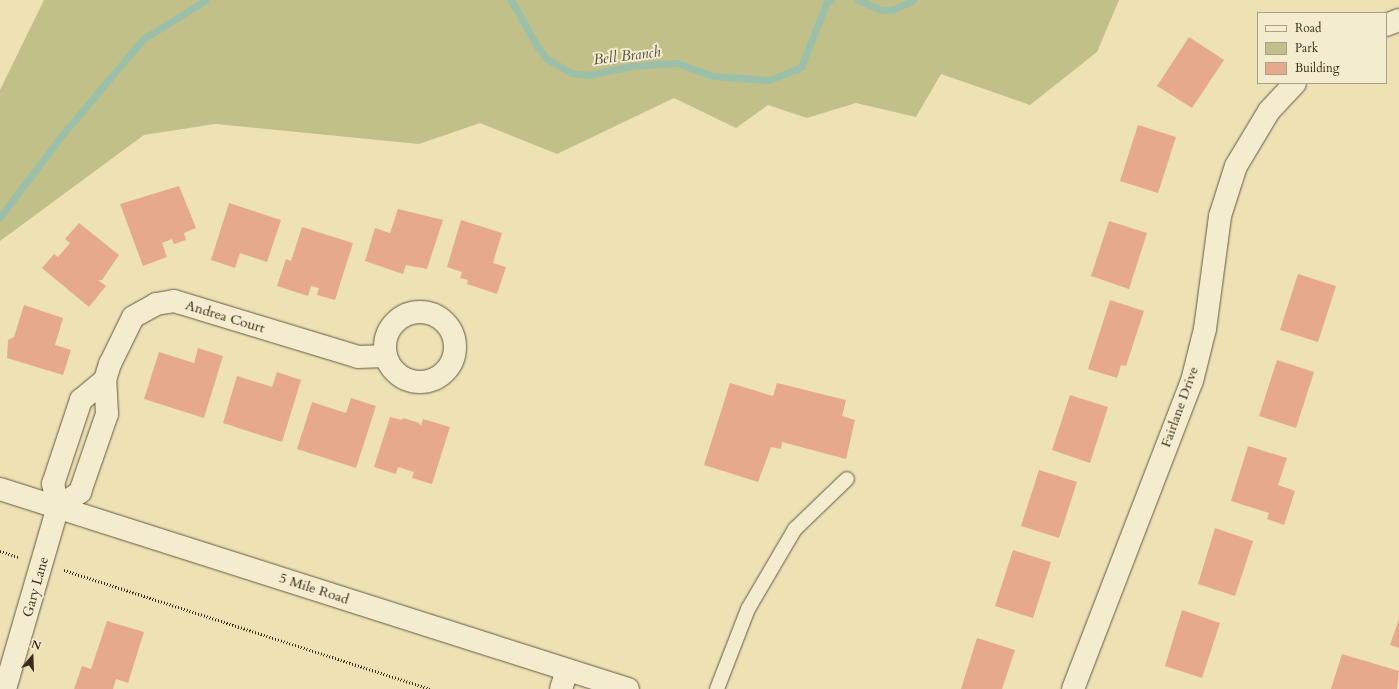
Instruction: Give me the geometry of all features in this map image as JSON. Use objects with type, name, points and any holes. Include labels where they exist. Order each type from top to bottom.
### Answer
[{"type":"street","points":[[1387,25],[1399,20]]},
{"type":"street","name":"Fairlane Drive","points":[[1073,689],[1192,381],[1204,329],[1220,216],[1236,166],[1269,111],[1294,84]]},
{"type":"street","name":"Andrea Court","points":[[58,507],[80,492],[107,414],[105,380],[110,364],[133,317],[156,304],[174,301],[358,357],[386,356]]},
{"type":"street","points":[[58,507],[53,484],[81,400],[105,380]]},
{"type":"street","name":"5 Mile Road","points":[[0,488],[564,679],[628,689]]},
{"type":"street","name":"Gary Lane","points":[[5,689],[43,564],[58,507]]},
{"type":"lane","points":[[717,689],[748,609],[795,529],[847,479]]},
{"type":"path","points":[[0,551],[431,689]]},
{"type":"green space","points":[[44,0],[1119,0],[1097,52],[1030,105],[941,74],[916,117],[856,103],[807,118],[768,105],[736,128],[674,98],[557,154],[480,123],[419,144],[215,124],[144,135],[0,241],[0,90]]},
{"type":"building","points":[[1189,37],[1224,60],[1192,108],[1157,86]]},
{"type":"building","points":[[1138,125],[1176,137],[1158,193],[1120,181]]},
{"type":"building","points":[[179,186],[196,228],[184,233],[186,240],[174,244],[172,239],[162,243],[167,257],[143,266],[120,204]]},
{"type":"building","points":[[229,203],[281,220],[267,262],[240,253],[235,268],[211,260]]},
{"type":"building","points":[[398,209],[443,220],[427,269],[406,265],[403,274],[365,261],[375,228],[390,233]]},
{"type":"building","points":[[461,220],[502,233],[493,263],[506,267],[497,294],[467,284],[468,280],[460,278],[462,272],[447,267]]},
{"type":"building","points":[[1109,221],[1147,233],[1129,289],[1091,276]]},
{"type":"building","points":[[79,223],[119,255],[102,280],[98,280],[106,286],[89,307],[42,268],[54,254],[58,257],[70,243],[65,239]]},
{"type":"building","points":[[302,227],[353,243],[335,300],[317,295],[319,288],[311,286],[308,296],[277,286],[286,259],[291,261]]},
{"type":"building","points":[[1298,274],[1336,286],[1318,342],[1280,330]]},
{"type":"building","points":[[1110,300],[1144,311],[1126,366],[1121,365],[1117,378],[1088,369]]},
{"type":"building","points":[[24,305],[63,318],[55,345],[71,350],[63,375],[7,358],[8,340],[14,337]]},
{"type":"building","points":[[198,348],[223,356],[204,418],[144,399],[159,352],[194,363]]},
{"type":"building","points":[[1277,360],[1314,372],[1296,428],[1259,416]]},
{"type":"building","points":[[277,372],[301,380],[282,442],[223,423],[237,376],[272,387]]},
{"type":"building","points":[[730,383],[773,396],[777,383],[846,400],[842,416],[855,420],[846,459],[782,442],[781,449],[771,447],[758,482],[704,465]]},
{"type":"building","points":[[1070,395],[1108,407],[1090,463],[1052,450]]},
{"type":"building","points":[[351,398],[376,406],[356,468],[297,449],[312,402],[346,413]]},
{"type":"building","points":[[390,417],[402,420],[403,418],[419,423],[421,426],[423,419],[450,427],[432,484],[412,478],[414,472],[398,467],[396,474],[374,467]]},
{"type":"building","points":[[1248,446],[1287,458],[1278,485],[1295,491],[1284,525],[1267,519],[1269,513],[1231,501]]},
{"type":"building","points":[[1039,470],[1077,482],[1059,538],[1021,526]]},
{"type":"building","points":[[1215,528],[1253,541],[1235,596],[1198,584]]},
{"type":"building","points":[[1013,550],[1051,562],[1033,618],[995,606]]},
{"type":"building","points":[[1182,610],[1220,623],[1202,678],[1165,666]]},
{"type":"building","points":[[1399,619],[1399,648],[1390,645]]},
{"type":"building","points":[[107,621],[144,632],[128,683],[116,679],[113,689],[74,689],[82,666],[91,669]]},
{"type":"building","points":[[977,638],[1015,650],[1002,689],[961,689]]},
{"type":"building","points":[[1342,654],[1399,671],[1397,689],[1331,689]]},
{"type":"waterway","points":[[0,217],[62,135],[143,39],[206,0]]},
{"type":"waterway","name":"Bell Branch","points":[[511,0],[537,46],[547,59],[571,73],[588,75],[632,66],[677,63],[713,76],[769,80],[801,67],[827,2],[831,0]]},
{"type":"waterway","name":"Bell Branch","points":[[858,0],[881,10],[892,10],[913,0]]}]
